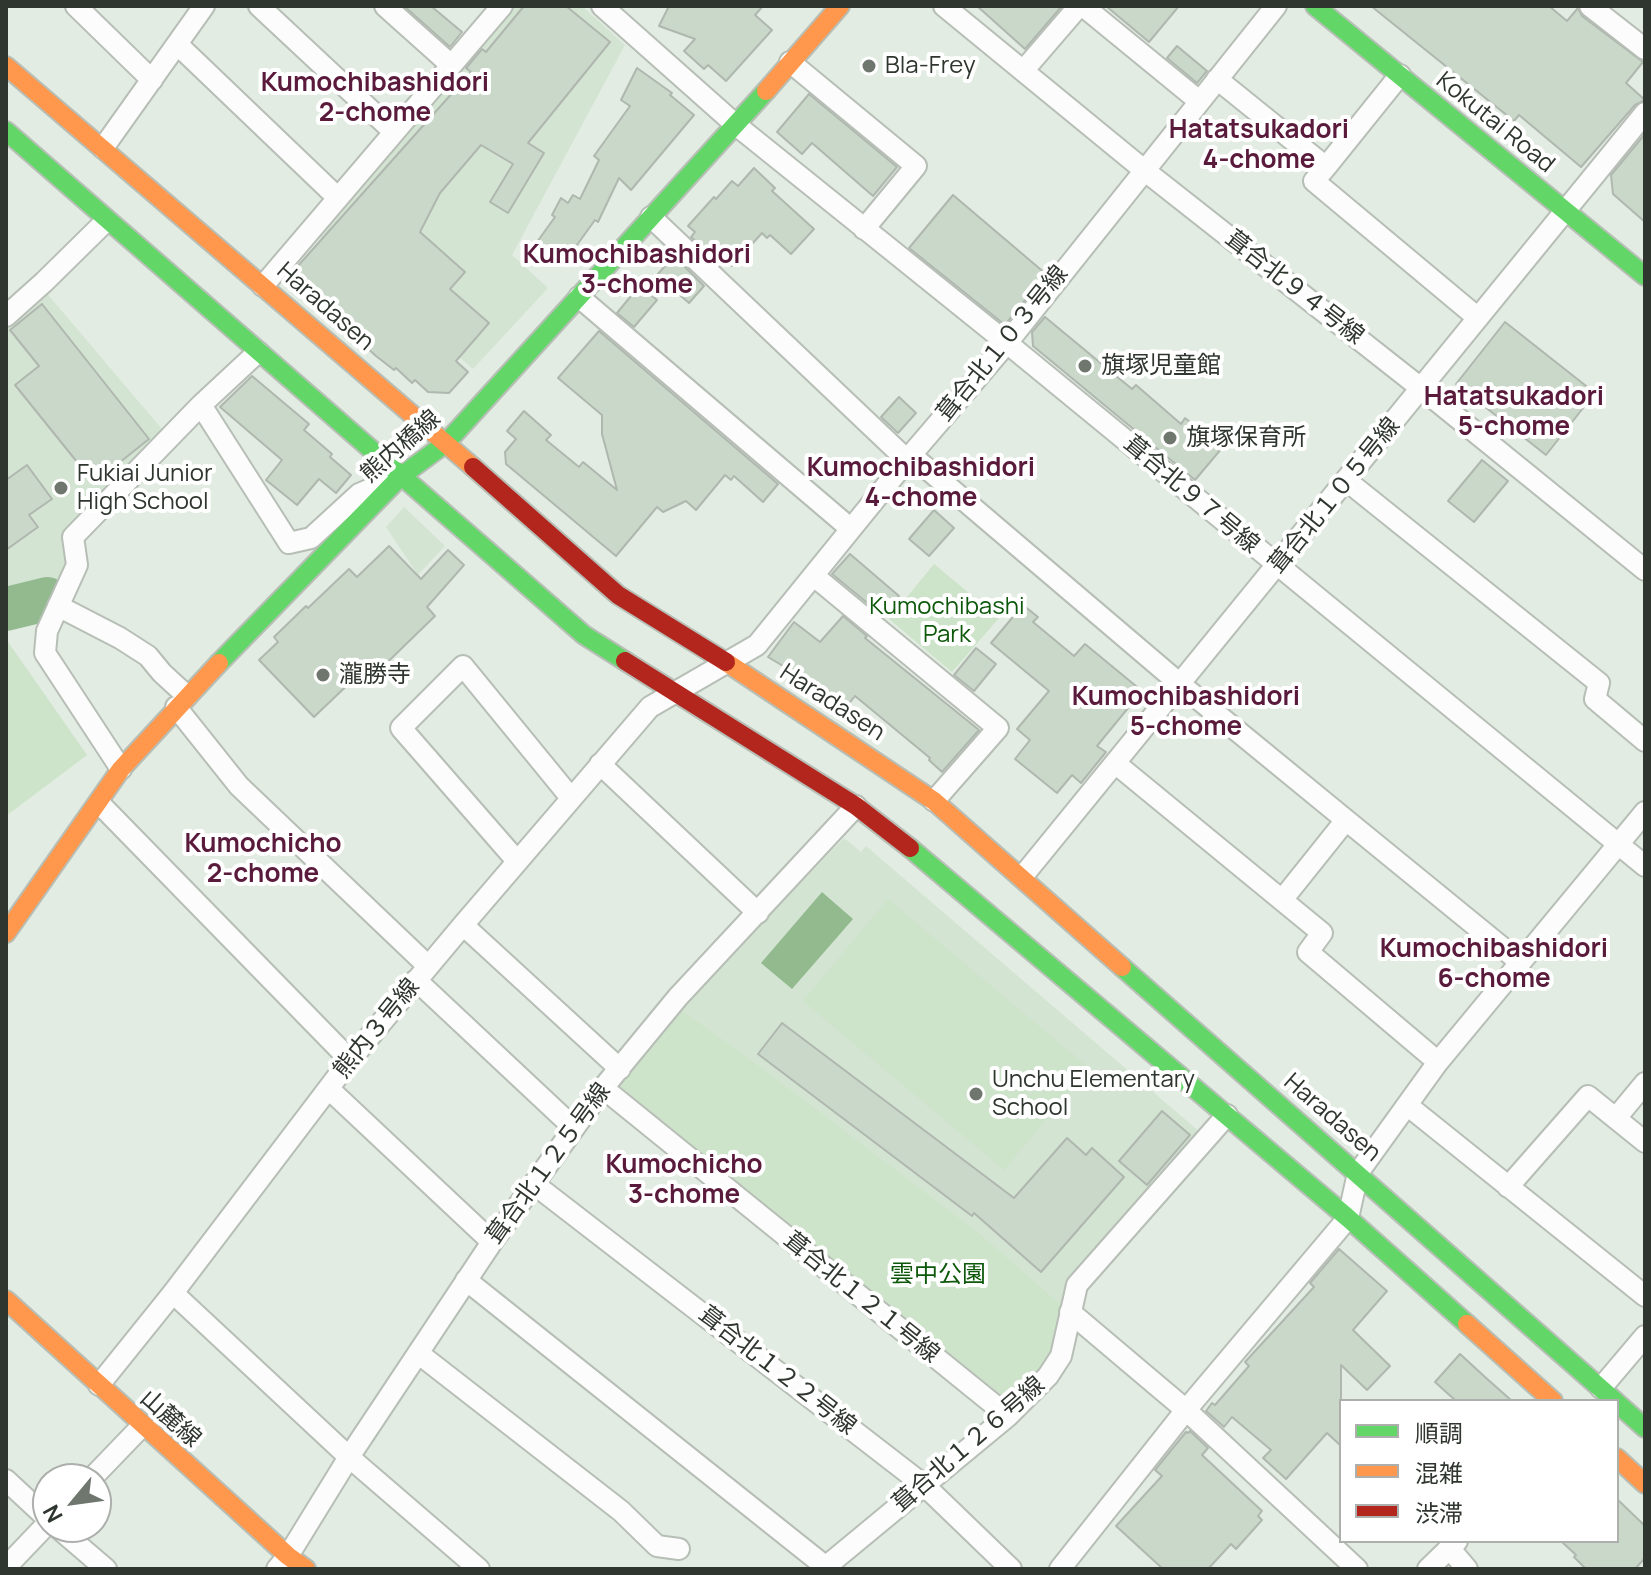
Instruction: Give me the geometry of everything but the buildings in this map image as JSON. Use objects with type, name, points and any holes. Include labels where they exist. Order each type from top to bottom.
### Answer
[{"type":"main road","name":"熊内橋線","points":[[6,933],[121,769],[182,701],[400,477],[446,443],[736,125],[840,6]]},
{"type":"main road","name":"Kokutai Road","points":[[1315,6],[1645,276]]},
{"type":"main road","name":"Haradasen","points":[[6,66],[446,443],[618,595],[726,662],[934,801],[1611,1397]]},
{"type":"main road","points":[[6,131],[584,635],[856,806],[894,834],[1348,1218],[1551,1399]]},
{"type":"main road","name":"山麓線","points":[[6,1300],[99,1385],[282,1563],[306,1569]]},
{"type":"main road","name":"Haradasen","points":[[1619,1404],[1645,1428]]},
{"type":"main road","points":[[1619,1460],[1645,1484]]},
{"type":"street","points":[[76,6],[152,80]]},
{"type":"street","points":[[103,148],[204,6]]},
{"type":"street","points":[[259,6],[394,132]]},
{"type":"street","points":[[385,6],[451,65]]},
{"type":"street","points":[[263,286],[502,6]]},
{"type":"street","name":"葺合北９７号線","points":[[602,6],[736,125],[1645,866]]},
{"type":"street","name":"葺合北９４号線","points":[[944,6],[1144,170],[1645,570]]},
{"type":"street","points":[[1023,71],[1081,6],[1199,101]]},
{"type":"street","name":"葺合北１０３号線","points":[[677,692],[757,645],[1007,343],[1276,6]]},
{"type":"street","points":[[1590,6],[1645,49]]},
{"type":"street","points":[[177,44],[338,198]]},
{"type":"street","points":[[790,62],[916,166],[864,229]]},
{"type":"street","points":[[1400,75],[1314,181],[1478,318]]},
{"type":"street","points":[[1217,79],[1326,167]]},
{"type":"street","name":"葺合北１０５号線","points":[[1022,877],[1645,113]]},
{"type":"street","points":[[651,217],[909,458],[1520,962]]},
{"type":"street","points":[[6,316],[106,221]]},
{"type":"street","points":[[579,297],[851,529]]},
{"type":"street","points":[[121,769],[45,653],[47,631],[77,565],[73,537],[201,405],[258,352]]},
{"type":"street","points":[[201,405],[289,543],[311,538],[359,494],[400,477]]},
{"type":"street","points":[[1347,481],[1599,683],[1595,699],[1645,741]]},
{"type":"street","points":[[814,576],[998,728],[934,801]]},
{"type":"street","points":[[58,606],[148,656],[239,786],[574,1128]]},
{"type":"street","points":[[517,861],[401,728],[463,666],[571,798]]},
{"type":"street","name":"熊内３号線","points":[[99,1385],[350,1060],[422,973],[650,707],[677,692]]},
{"type":"street","points":[[1115,763],[1322,933],[1308,952],[1438,1062]]},
{"type":"street","points":[[600,764],[758,913]]},
{"type":"street","points":[[99,803],[350,1060]]},
{"type":"street","name":"葺合北１２５号線","points":[[282,1563],[466,1280],[603,1088],[678,997],[856,806]]},
{"type":"street","points":[[1060,1569],[1186,1410],[1348,1218],[1358,1173],[1438,1062],[1645,812]]},
{"type":"street","points":[[1282,900],[1346,820]]},
{"type":"street","points":[[463,925],[620,1069]]},
{"type":"street","points":[[1616,1118],[1645,1083]]},
{"type":"street","name":"葺合北１２１号線","points":[[603,1088],[1008,1416]]},
{"type":"street","points":[[329,1089],[492,1242]]},
{"type":"street","points":[[1508,1187],[1588,1096],[1645,1142]]},
{"type":"street","points":[[1407,1105],[1645,1296]]},
{"type":"street","name":"葺合北１２６号線","points":[[825,1568],[1008,1416],[1048,1376],[1061,1356],[1077,1285],[1227,1115]]},
{"type":"street","name":"葺合北１２２号線","points":[[534,1184],[925,1486],[1011,1569]]},
{"type":"street","points":[[466,1280],[825,1568]]},
{"type":"street","points":[[173,1293],[349,1457],[479,1569]]},
{"type":"street","points":[[1070,1312],[1186,1410],[1357,1569]]},
{"type":"street","points":[[1611,1397],[1645,1336]]},
{"type":"street","points":[[418,1353],[621,1511],[657,1546],[679,1549]]},
{"type":"street","points":[[106,1463],[142,1426]]},
{"type":"street","points":[[6,1480],[32,1505]]},
{"type":"street","points":[[6,1567],[32,1539]]},
{"type":"street","points":[[76,1543],[106,1569]]},
{"type":"street","points":[[1428,1569],[1454,1545],[1467,1569]]},
{"type":"shaded area","points":[[514,6],[582,6],[625,45],[512,255],[548,288],[473,369],[320,237]]},
{"type":"shaded area","name":"Fukiai Junior High School","points":[[44,290],[167,435],[64,540],[69,570],[55,593],[6,598],[6,326]]},
{"type":"shaded area","points":[[404,507],[445,546],[418,575],[386,527]]},
{"type":"shaded area","name":"Unchu Elementary School","points":[[844,838],[861,852],[866,846],[1201,1133],[1064,1307],[977,1231],[679,1008]]},
{"type":"shaded area","points":[[822,892],[853,919],[792,989],[761,963]]},
{"type":"green space","name":"Kumochibashi Park","points":[[934,564],[999,618],[952,672],[889,619]]},
{"type":"green space","points":[[6,639],[87,755],[6,816]]},
{"type":"green space","points":[[888,899],[1089,1068],[1004,1170],[803,1001]]},
{"type":"green space","name":"雲中公園","points":[[679,1008],[977,1231],[1064,1307],[1056,1349],[1042,1371],[1007,1406],[613,1088]]},
{"type":"waterway","points":[[6,609],[47,599]]},
{"type":"traffic: fast","points":[[1315,6],[1645,276]]},
{"type":"traffic: fast","points":[[219,663],[400,477],[446,443],[766,91]]},
{"type":"traffic: fast","points":[[6,131],[584,635],[625,661]]},
{"type":"traffic: fast","points":[[910,848],[1348,1218],[1467,1324]]},
{"type":"traffic: fast","points":[[1122,967],[1613,1399]]},
{"type":"traffic: fast","points":[[1619,1405],[1645,1428]]},
{"type":"traffic: slow","points":[[766,91],[840,6]]},
{"type":"traffic: slow","points":[[6,66],[473,467]]},
{"type":"traffic: slow","points":[[726,662],[934,801],[1122,967]]},
{"type":"traffic: slow","points":[[6,933],[121,769],[219,663]]},
{"type":"traffic: slow","points":[[6,1300],[306,1569]]},
{"type":"traffic: slow","points":[[1467,1324],[1551,1399]]},
{"type":"traffic: slow","points":[[1619,1460],[1645,1484]]},
{"type":"traffic: jam","points":[[473,467],[618,595],[726,662]]},
{"type":"traffic: jam","points":[[625,661],[856,806],[910,848]]},
{"type":"place","name":"Bla-Frey","points":[[869,66]]},
{"type":"place","name":"旗塚児童館","points":[[1085,366]]},
{"type":"place","name":"旗塚保育所","points":[[1170,438]]},
{"type":"place","name":"Fukiai Junior High School","points":[[61,488]]},
{"type":"place","name":"瀧勝寺","points":[[323,675]]},
{"type":"place","name":"Unchu Elementary School","points":[[976,1094]]},
{"type":"district","name":"Kumochibashidori 2-chome","points":[[375,99]]},
{"type":"district","name":"Hatatsukadori 4-chome","points":[[1259,146]]},
{"type":"district","name":"Kumochibashidori 3-chome","points":[[637,271]]},
{"type":"district","name":"Hatatsukadori 5-chome","points":[[1514,413]]},
{"type":"district","name":"Kumochibashidori 4-chome","points":[[921,484]]},
{"type":"district","name":"Kumochibashidori 5-chome","points":[[1186,713]]},
{"type":"district","name":"Kumochicho 2-chome","points":[[263,860]]},
{"type":"district","name":"Kumochibashidori 6-chome","points":[[1494,965]]},
{"type":"district","name":"Kumochicho 3-chome","points":[[684,1181]]}]
